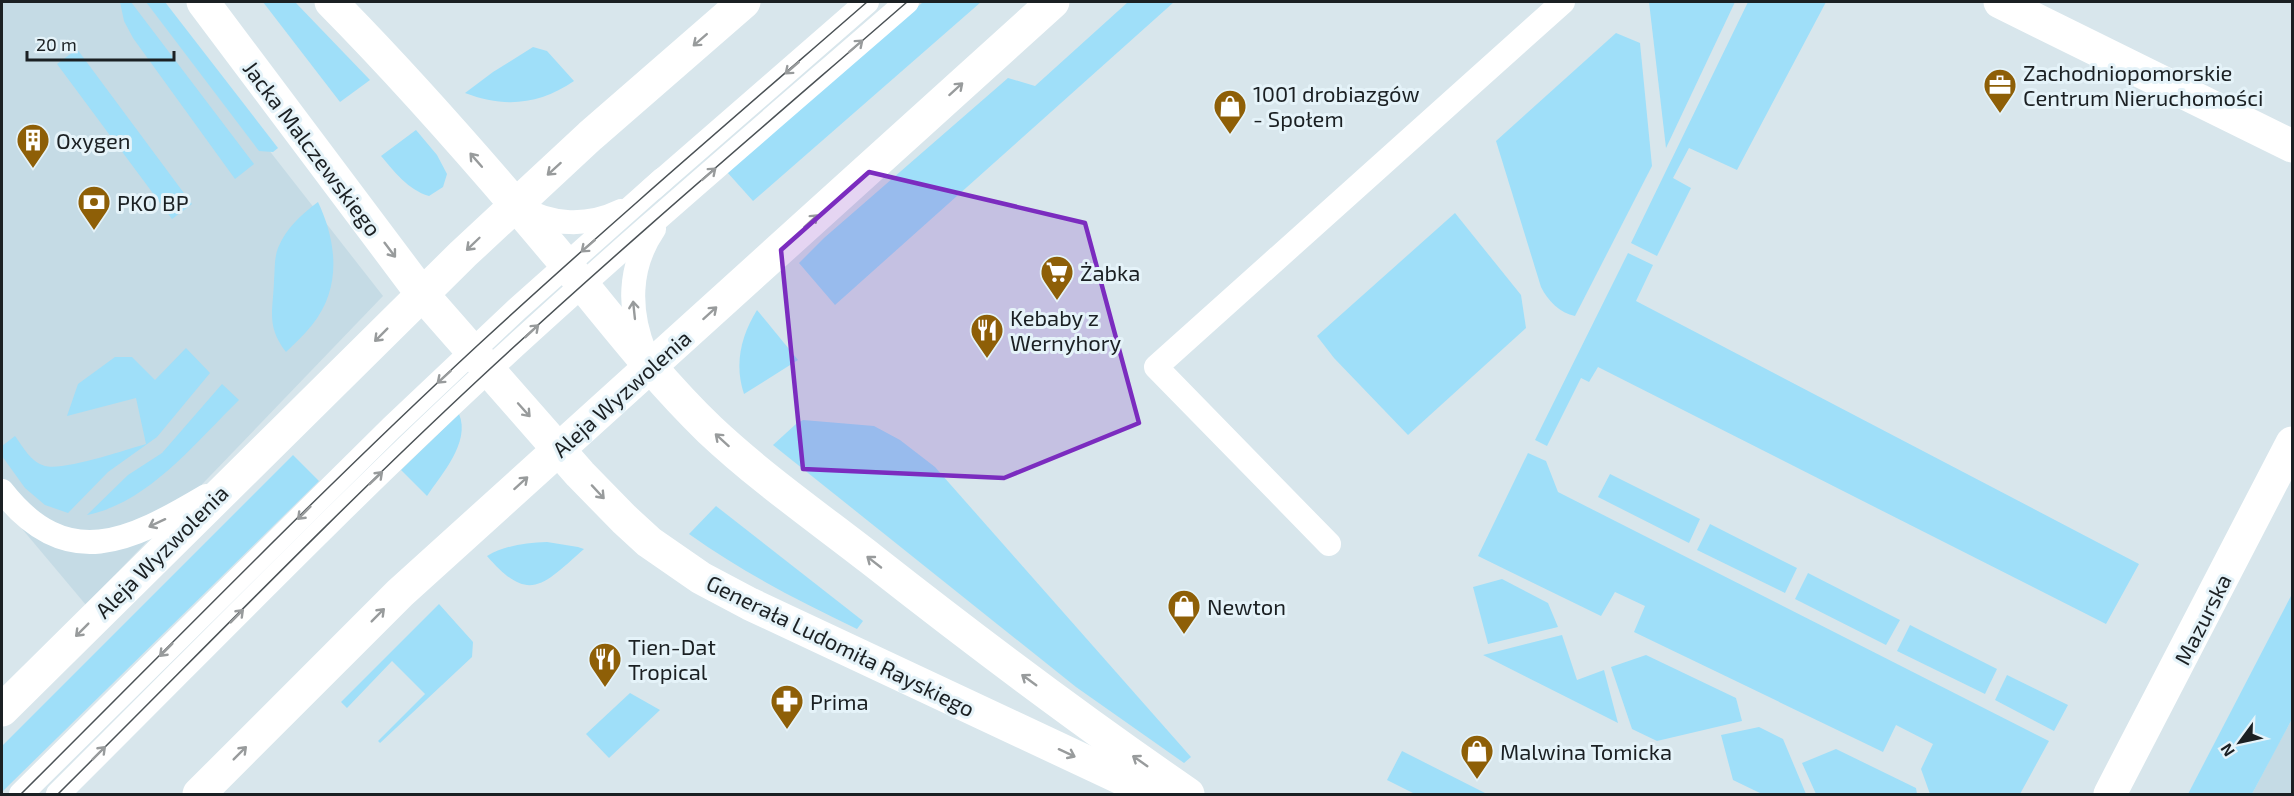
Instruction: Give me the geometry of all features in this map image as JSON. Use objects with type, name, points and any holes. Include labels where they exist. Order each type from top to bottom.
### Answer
[{"type":"street","name":"Jacka Malczewskiego","points":[[203,2],[422,294]]},
{"type":"street","points":[[331,2],[406,80],[515,204]]},
{"type":"street","name":"Aleja Wyzwolenia","points":[[2,710],[242,470],[515,204],[744,2]]},
{"type":"street","name":"Aleja Wyzwolenia","points":[[199,795],[400,592],[1053,2]]},
{"type":"street","points":[[2000,2],[2292,146]]},
{"type":"street","name":"Aleja Wyzwolenia","points":[[515,204],[651,366]]},
{"type":"street","name":"Aleja Wyzwolenia","points":[[422,294],[559,449]]},
{"type":"street","points":[[651,366],[700,419],[746,461],[993,653],[1188,795]]},
{"type":"street","name":"Generała Ludomiła Rayskiego","points":[[559,449],[624,519],[650,542],[701,578],[760,609],[1155,795]]},
{"type":"street","name":"Mazurska","points":[[2110,795],[2288,463]]},
{"type":"lane","points":[[515,204],[543,219],[581,223],[604,218],[622,210],[663,179],[867,2]]},
{"type":"lane","points":[[651,366],[636,328],[633,301],[634,273],[650,234],[665,214],[680,200],[907,2]]},
{"type":"lane","points":[[1329,544],[1156,367],[1563,2]]},
{"type":"lane","points":[[21,795],[325,492],[481,361],[574,275],[663,179]]},
{"type":"lane","points":[[574,275],[680,200]]},
{"type":"lane","points":[[58,795],[351,502],[481,361]]},
{"type":"lane","points":[[4,499],[45,531],[69,541],[93,543],[132,534],[157,523],[210,494],[242,470]]},
{"type":"highlighted area","points":[[869,172],[1085,223],[1139,423],[1004,478],[803,469],[781,250]]},
{"type":"shaded area","points":[[2,2],[153,2],[383,296],[86,605],[2,505]]},
{"type":"shaded area","points":[[120,2],[131,2],[254,164],[235,179],[133,38],[124,21]]},
{"type":"shaded area","points":[[146,2],[165,2],[278,148],[273,152],[259,151]]},
{"type":"shaded area","points":[[263,2],[295,2],[370,80],[340,102]]},
{"type":"shaded area","points":[[923,2],[981,2],[753,201],[727,172]]},
{"type":"shaded area","points":[[1128,2],[1174,2],[835,305],[799,263],[824,238],[1008,78],[1035,86]]},
{"type":"shaded area","points":[[1649,2],[1735,2],[1666,148]]},
{"type":"shaded area","points":[[1748,2],[1826,2],[1737,170],[1689,148],[1673,178],[1691,188],[1657,256],[1631,243]]},
{"type":"shaded area","points":[[1616,33],[1640,43],[1652,166],[1575,316],[1555,306],[1541,287],[1496,141]]},
{"type":"shaded area","points":[[533,47],[547,51],[574,81],[548,95],[521,102],[494,101],[465,93],[493,72]]},
{"type":"shaded area","points":[[77,49],[192,204],[172,219],[57,64]]},
{"type":"shaded area","points":[[416,130],[437,155],[447,174],[443,187],[429,196],[408,185],[381,156]]},
{"type":"shaded area","points":[[318,202],[332,249],[332,280],[322,311],[309,329],[286,352],[276,334],[272,318],[276,256],[281,241],[290,228]]},
{"type":"shaded area","points":[[1455,213],[1521,295],[1526,328],[1408,435],[1334,358],[1317,336]]},
{"type":"shaded area","points":[[1628,253],[1653,265],[1636,301],[2139,564],[2106,624],[1598,367],[1589,382],[1581,378],[1547,446],[1535,440]]},
{"type":"shaded area","points":[[757,310],[798,360],[744,394],[740,372],[741,350],[751,320]]},
{"type":"shaded area","points":[[186,348],[210,373],[157,437],[108,472],[68,513],[45,505],[25,488],[2,456],[2,446],[15,436],[36,461],[45,466],[54,467],[94,459],[146,444],[136,398],[67,416],[78,384],[115,357],[132,357],[155,380]]},
{"type":"shaded area","points":[[222,384],[239,400],[188,452],[150,485],[130,498],[87,515],[128,475],[162,453]]},
{"type":"shaded area","points":[[459,414],[462,425],[458,447],[427,496],[401,470]]},
{"type":"shaded area","points":[[803,420],[874,426],[900,440],[935,467],[1191,757],[1184,763],[1076,687],[773,445]]},
{"type":"shaded area","points":[[1528,453],[1546,461],[1558,492],[2049,741],[2020,794],[1930,794],[1921,769],[1933,744],[1896,725],[1883,752],[1634,632],[1645,606],[1615,592],[1601,616],[1478,556]]},
{"type":"shaded area","points":[[293,455],[319,481],[2,792],[2,746]]},
{"type":"shaded area","points":[[1610,474],[1700,519],[1689,543],[1598,497]]},
{"type":"shaded area","points":[[716,506],[863,621],[857,629],[771,585],[689,534]]},
{"type":"shaded area","points":[[1710,524],[1797,568],[1785,593],[1697,550]]},
{"type":"shaded area","points":[[547,542],[584,549],[557,572],[536,584],[525,585],[514,581],[487,556],[516,545]]},
{"type":"shaded area","points":[[1808,573],[1900,620],[1886,645],[1795,599]]},
{"type":"shaded area","points":[[1502,579],[1548,603],[1558,627],[1488,644],[1473,587]]},
{"type":"shaded area","points":[[2292,594],[2292,719],[2252,794],[2188,794]]},
{"type":"shaded area","points":[[439,604],[473,642],[472,657],[380,743],[378,741],[425,694],[392,661],[347,708],[341,702]]},
{"type":"shaded area","points":[[1910,625],[1997,669],[1985,694],[1897,651]]},
{"type":"shaded area","points":[[1562,635],[1577,680],[1604,670],[1618,723],[1483,655]]},
{"type":"shaded area","points":[[1646,655],[1736,698],[1742,721],[1657,741],[1632,729],[1611,667]]},
{"type":"shaded area","points":[[2007,675],[2068,705],[2054,731],[1995,700]]},
{"type":"shaded area","points":[[630,693],[660,710],[609,758],[586,734]]},
{"type":"shaded area","points":[[2292,719],[2292,794],[2252,794],[2275,750]]},
{"type":"shaded area","points":[[1759,727],[1783,739],[1806,794],[1762,794],[1733,780],[1721,735]]},
{"type":"shaded area","points":[[1836,749],[1916,788],[1917,794],[1816,794],[1802,763]]},
{"type":"shaded area","points":[[1402,751],[1487,794],[1415,794],[1387,780]]},
{"type":"tram line","points":[[21,794],[304,511],[419,400],[574,258],[867,2]]},
{"type":"tram line","points":[[58,794],[318,533],[478,380],[637,237],[907,2]]},
{"type":"place","name":"Zachodniopomorskie Centrum Nieruchomości","points":[[2000,114]]},
{"type":"place","name":"1001 drobiazgów - Społem","points":[[1230,135]]},
{"type":"place","name":"Oxygen","points":[[33,169]]},
{"type":"place","name":"PKO BP","points":[[94,231]]},
{"type":"place","name":"Żabka","points":[[1057,301]]},
{"type":"place","name":"Kebaby z Wernyhory","points":[[987,359]]},
{"type":"place","name":"Newton","points":[[1184,635]]},
{"type":"place","name":"Tien-Dat Tropical","points":[[605,688]]},
{"type":"place","name":"Prima","points":[[787,730]]},
{"type":"place","name":"Malwina Tomicka","points":[[1477,780]]}]
